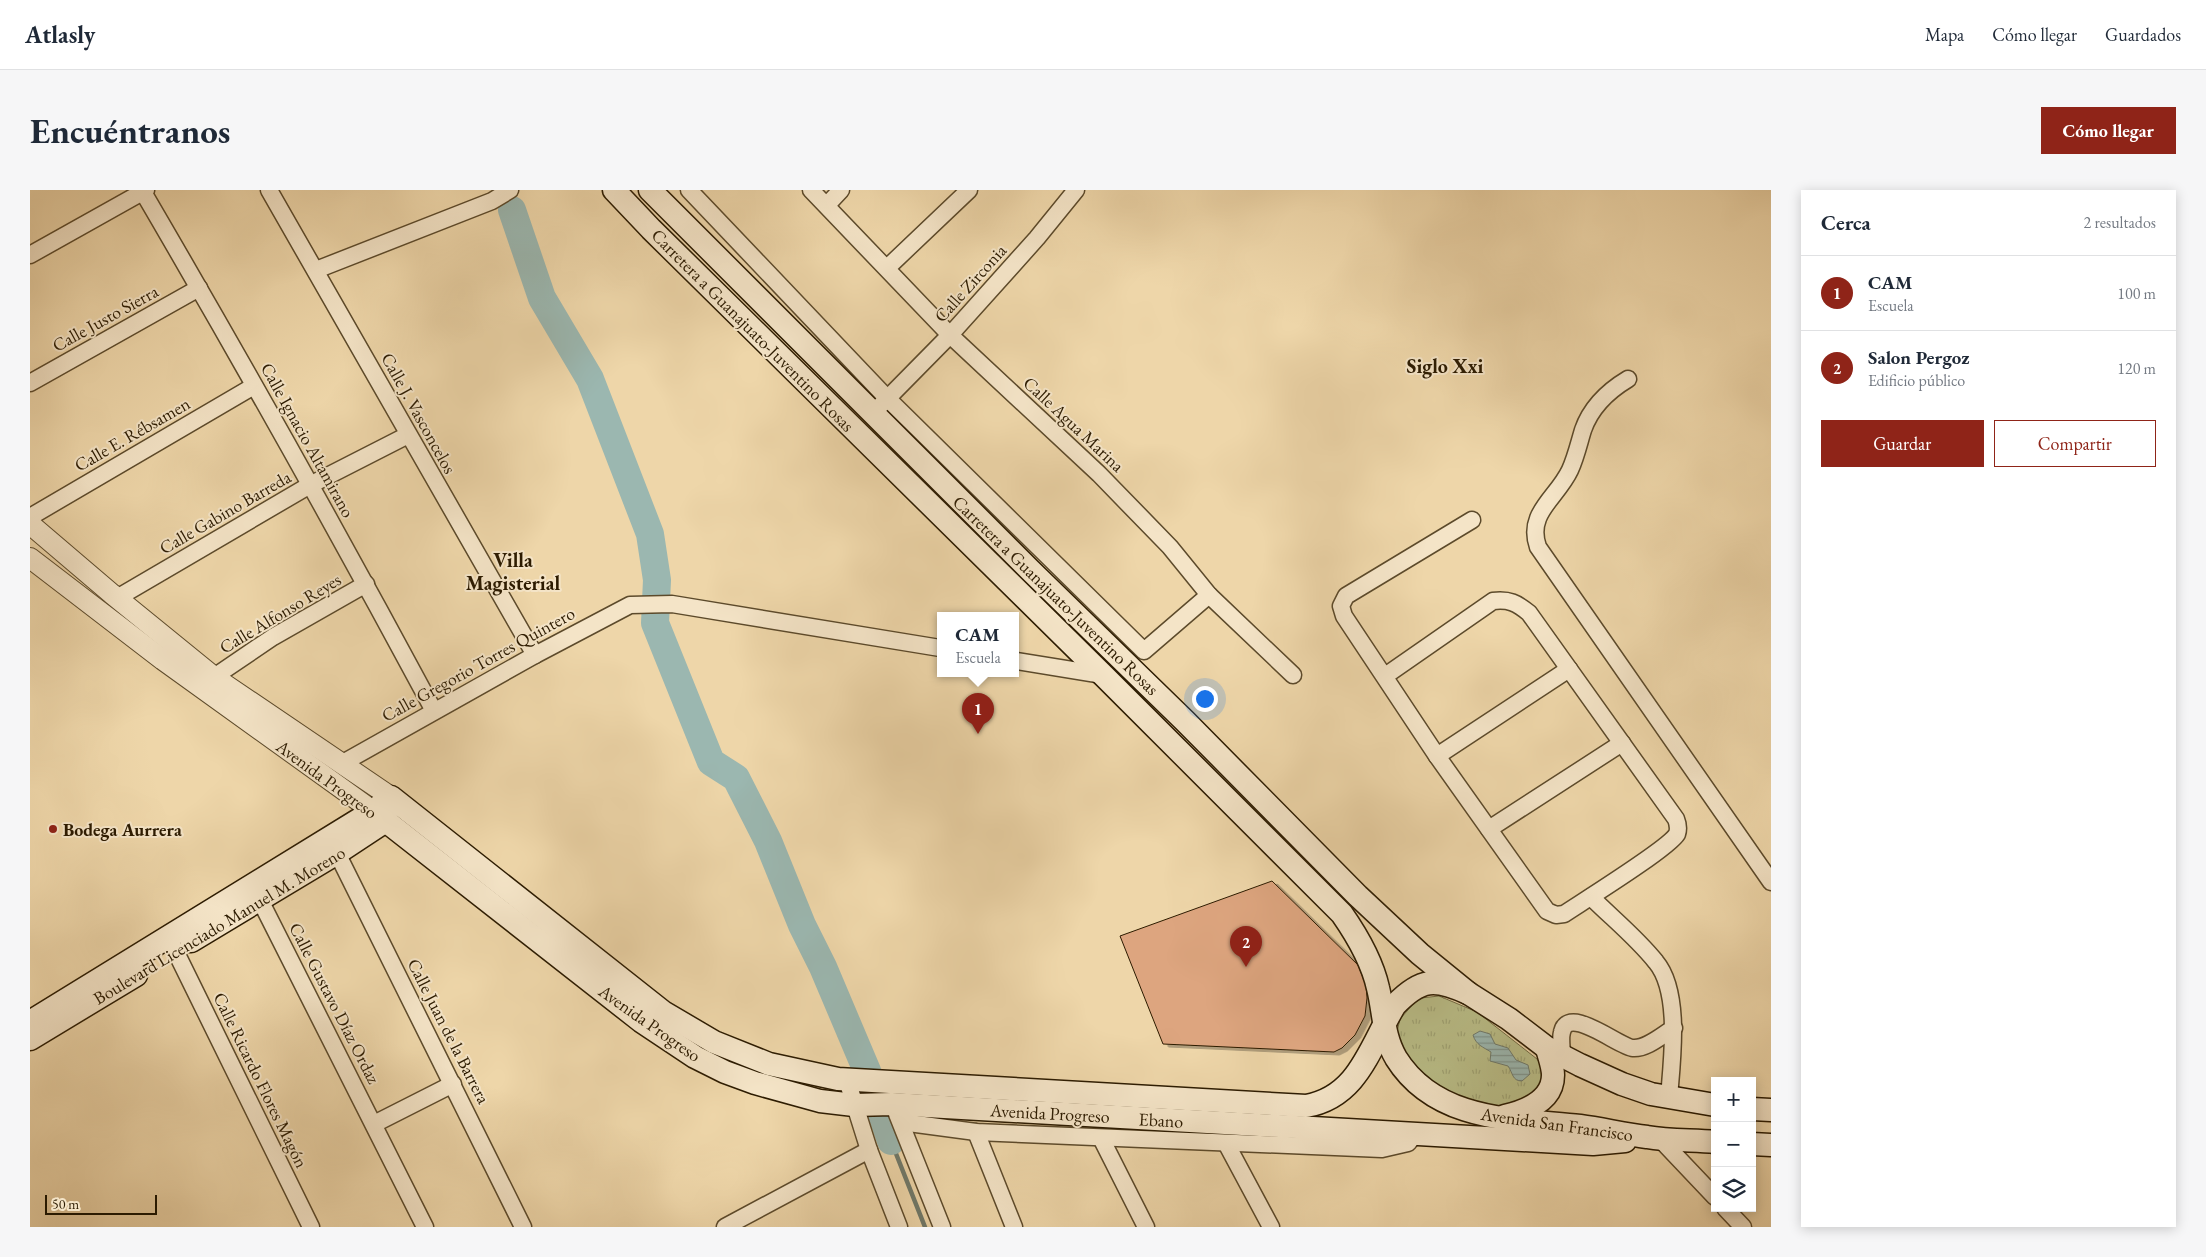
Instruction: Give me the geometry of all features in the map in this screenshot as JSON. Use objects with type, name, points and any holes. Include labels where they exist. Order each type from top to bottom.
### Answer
[{"type":"main road","name":"Carretera a Guanajuato-Juventino Rosas","points":[[614,190],[658,236],[1342,914],[1367,955],[1378,988],[1384,1023]]},
{"type":"main road","name":"Carretera a Guanajuato-Juventino Rosas","points":[[650,190],[880,406],[1030,570],[1185,721],[1358,896],[1420,954],[1468,993]]},
{"type":"main road","name":"Boulevard Licenciado Manuel M. Moreno","points":[[30,1022],[172,944],[260,900],[337,853],[398,803]]},
{"type":"main road","name":"Avenida Progreso","points":[[398,803],[663,1012],[690,1029],[714,1042],[769,1064],[849,1080],[890,1099],[1222,1133],[1425,1135],[1594,1144],[1653,1138]]},
{"type":"main road","name":"Boulevard Licenciado Manuel M. Moreno","points":[[30,1039],[172,944],[379,817]]},
{"type":"main road","name":"Avenida Progreso","points":[[379,817],[668,1041],[725,1072],[755,1083],[820,1101],[856,1105],[890,1099],[1219,1100],[1306,1106],[1332,1098],[1352,1082],[1384,1023]]},
{"type":"main road","points":[[1384,1023],[1395,1004],[1416,987],[1436,982],[1446,983],[1468,993],[1509,1019],[1554,1052],[1580,1065],[1622,1084],[1669,1097],[1711,1104]]},
{"type":"main road","name":"Avenida San Francisco","points":[[1384,1023],[1396,1058],[1426,1090],[1456,1107],[1498,1118],[1613,1130],[1653,1138],[1711,1142]]},
{"type":"main road","points":[[1425,1135],[1498,1118],[1528,1109],[1538,1103],[1546,1095],[1553,1082],[1554,1052]]},
{"type":"main road","points":[[1219,1100],[1222,1133]]},
{"type":"main road","points":[[1756,1109],[1771,1110]]},
{"type":"main road","points":[[1756,1144],[1771,1145]]},
{"type":"street","name":"Calle J. Vasconcelos","points":[[269,190],[534,655]]},
{"type":"street","points":[[476,207],[486,190]]},
{"type":"street","points":[[316,270],[492,201],[510,190]]},
{"type":"street","points":[[671,210],[689,190],[880,406],[1144,651],[1209,595]]},
{"type":"street","name":"Calle Agua Marina","points":[[811,190],[950,335],[1099,474],[1170,547],[1209,595],[1293,675]]},
{"type":"street","points":[[827,205],[842,190]]},
{"type":"street","points":[[887,268],[969,190]]},
{"type":"street","points":[[30,255],[144,191]]},
{"type":"street","name":"Calle Ignacio Altamirano","points":[[144,191],[366,584],[434,711]]},
{"type":"street","name":"Calle Zirconia","points":[[880,406],[950,335],[1037,238],[1073,191]]},
{"type":"street","name":"Calle Justo Sierra","points":[[30,383],[199,288]]},
{"type":"street","points":[[1628,379],[1609,391],[1590,415],[1570,470],[1537,519],[1535,537],[1538,547],[1771,882]]},
{"type":"street","name":"Calle E. Rébsamen","points":[[30,517],[254,386]]},
{"type":"street","name":"Calle Gabino Barreda","points":[[117,598],[310,486],[408,436]]},
{"type":"street","points":[[1385,676],[1493,601],[1506,600],[1517,603],[1529,613],[1676,819],[1677,833],[1658,850],[1564,914],[1556,915],[1547,911],[1438,756],[1344,616],[1341,606],[1342,600],[1472,520]]},
{"type":"street","name":"Avenida Progreso","points":[[30,524],[214,677],[398,803]]},
{"type":"street","name":"Avenida Progreso","points":[[30,558],[163,660],[379,817]]},
{"type":"street","name":"Calle Alfonso Reyes","points":[[214,677],[273,637],[366,584]]},
{"type":"street","name":"Calle Gregorio Torres Quintero","points":[[340,764],[534,655],[636,603],[672,604],[937,648]]},
{"type":"street","points":[[1019,662],[1104,676]]},
{"type":"street","points":[[1438,756],[1569,669]]},
{"type":"street","points":[[1489,829],[1622,743]]},
{"type":"street","name":"Calle Juan de la Barrera","points":[[337,853],[524,1227]]},
{"type":"street","points":[[1591,897],[1657,963],[1667,982],[1674,1028],[1669,1097]]},
{"type":"street","name":"Calle Gustavo Díaz Ordaz","points":[[260,900],[425,1227]]},
{"type":"street","name":"Calle Ricardo Flores Magón","points":[[172,944],[311,1227]]},
{"type":"street","points":[[1554,1052],[1564,1026],[1570,1023],[1585,1024],[1630,1048],[1640,1048],[1674,1028]]},
{"type":"street","points":[[849,1080],[869,1150],[899,1227]]},
{"type":"street","points":[[374,1124],[453,1084]]},
{"type":"street","points":[[890,1099],[942,1227]]},
{"type":"street","name":"Ebano","points":[[890,1099],[976,1132],[1101,1138],[1222,1133]]},
{"type":"street","points":[[976,1132],[1014,1227]]},
{"type":"street","points":[[1222,1133],[1271,1227]]},
{"type":"street","points":[[1101,1138],[1146,1227]]},
{"type":"street","points":[[1653,1138],[1711,1193]]},
{"type":"street","points":[[725,1227],[869,1150]]},
{"type":"street","points":[[1729,1212],[1743,1227]]},
{"type":"green space","points":[[1439,996],[1477,1012],[1537,1059],[1542,1070],[1543,1079],[1533,1099],[1494,1106],[1445,1093],[1408,1064],[1397,1032],[1400,1019],[1421,998]]},
{"type":"water","points":[[1480,1031],[1490,1034],[1495,1044],[1508,1048],[1516,1060],[1528,1065],[1530,1074],[1522,1081],[1519,1081],[1514,1078],[1508,1066],[1490,1061],[1491,1052],[1478,1043],[1473,1035]]},
{"type":"building","points":[[1272,881],[1358,965],[1366,985],[1367,998],[1365,1016],[1355,1035],[1342,1048],[1334,1052],[1163,1044],[1120,936]]},
{"type":"waterway","points":[[512,210],[542,298],[590,379],[650,534],[657,580],[655,623],[711,762],[736,778],[768,841],[802,925],[823,967],[867,1071],[891,1141]]},
{"type":"waterway","points":[[891,1141],[925,1227]]},
{"type":"place","name":"CAM","points":[[978,734]]},
{"type":"place","name":"Bodega Aurrera","points":[[53,829]]},
{"type":"place","name":"Salon Pergoz","points":[[1246,967]]},
{"type":"district","name":"Siglo Xxi","points":[[1445,366]]},
{"type":"district","name":"Villa Magisterial","points":[[513,572]]}]
